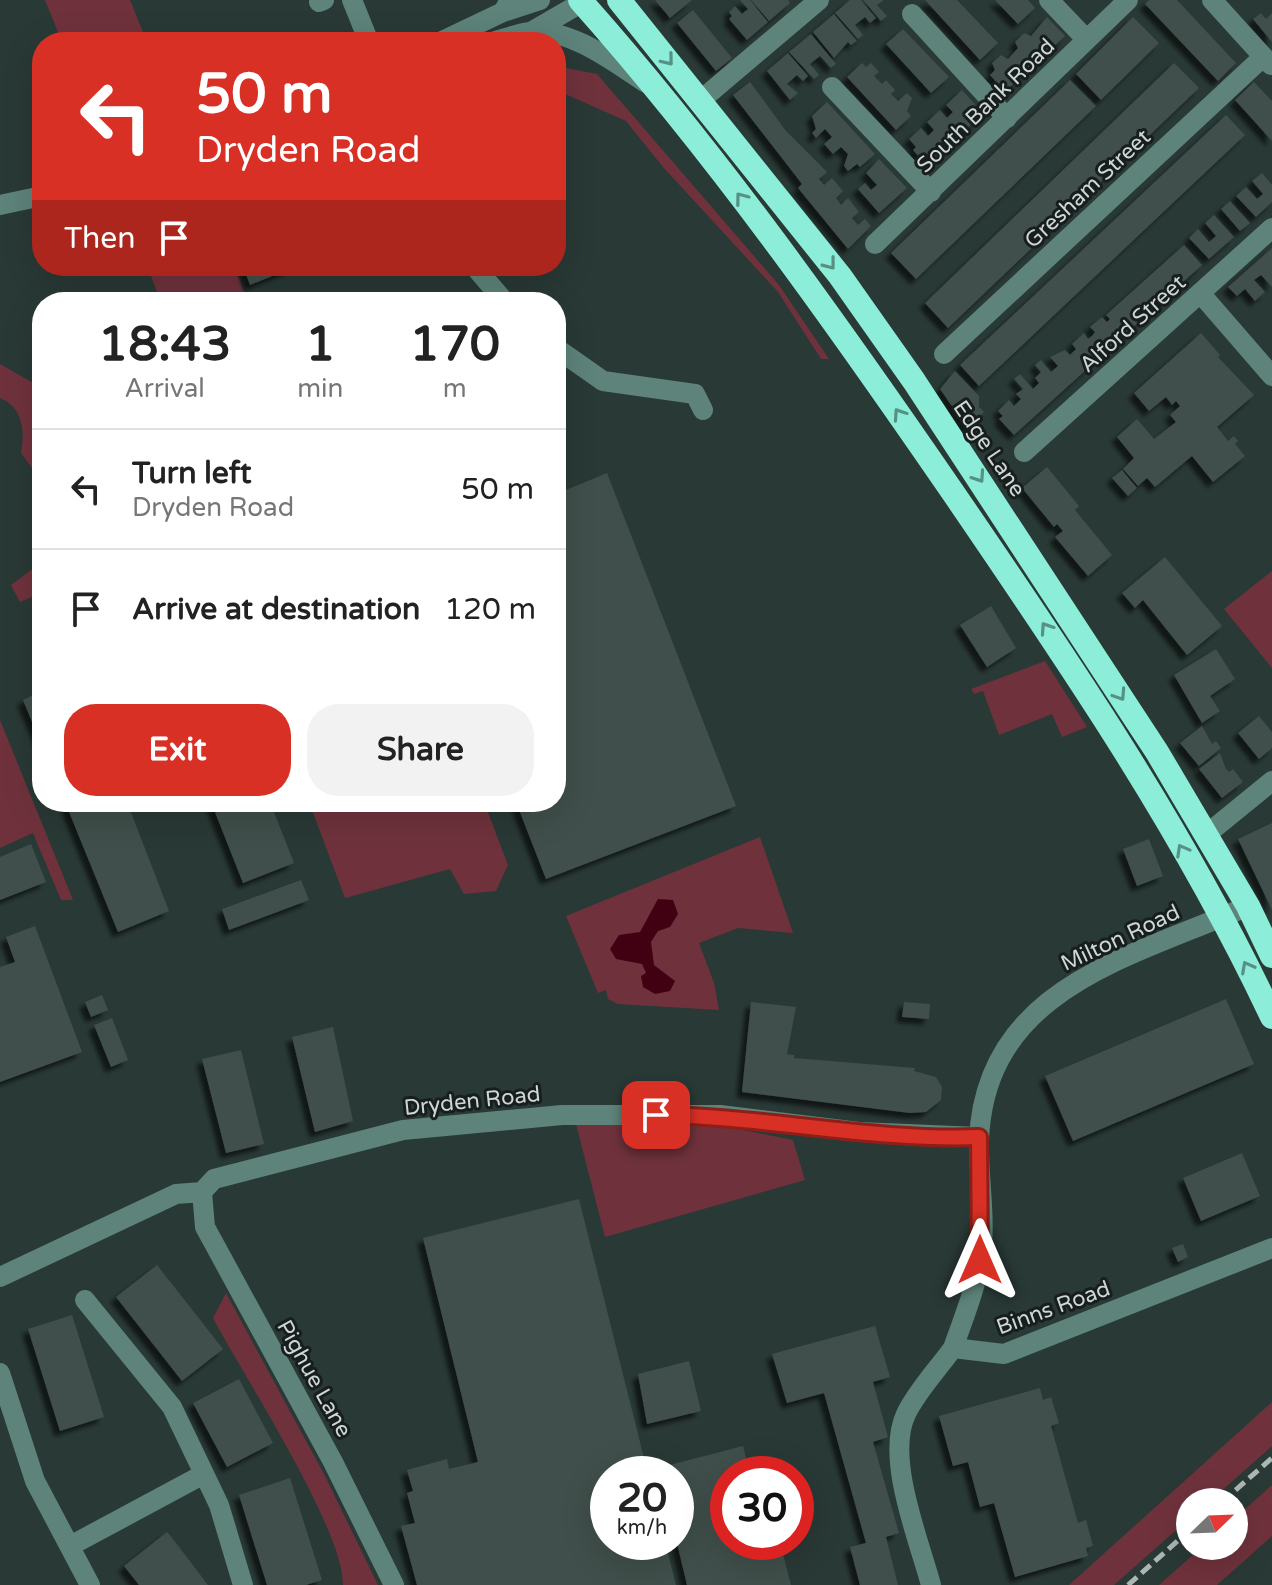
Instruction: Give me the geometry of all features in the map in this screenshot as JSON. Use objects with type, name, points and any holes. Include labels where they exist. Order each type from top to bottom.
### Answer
[{"type":"highway","name":"Edge Lane","points":[[619,0],[840,276],[914,381],[1157,752],[1248,906],[1272,956]]},
{"type":"highway","points":[[583,2],[659,92],[823,305],[1049,633],[1127,752],[1272,1017]]},
{"type":"street","points":[[352,0],[365,32]]},
{"type":"street","points":[[458,32],[506,6],[540,0]]},
{"type":"street","points":[[701,100],[819,0]]},
{"type":"street","points":[[1049,0],[1086,39]]},
{"type":"street","name":"South Bank Road","points":[[881,238],[1128,0]]},
{"type":"street","points":[[1212,0],[1267,62]]},
{"type":"street","points":[[531,32],[583,2]]},
{"type":"street","points":[[912,14],[1007,118]]},
{"type":"street","points":[[566,39],[608,58],[659,92]]},
{"type":"street","name":"Gresham Street","points":[[950,349],[1267,62]]},
{"type":"street","points":[[832,87],[931,192]]},
{"type":"street","points":[[0,205],[32,198]]},
{"type":"street","name":"Alford Street","points":[[1030,447],[1272,228]]},
{"type":"street","points":[[483,276],[496,292]]},
{"type":"street","points":[[1201,294],[1272,376]]},
{"type":"street","points":[[566,355],[603,381],[695,394],[703,410]]},
{"type":"street","points":[[1207,834],[1272,781]]},
{"type":"street","name":"Milton Road","points":[[953,1348],[980,1260],[979,1137],[987,1093],[1001,1054],[1030,1017],[1064,989],[1100,968],[1248,906]]},
{"type":"street","name":"Dryden Road","points":[[0,1277],[176,1194],[202,1192],[214,1179],[403,1130],[562,1115],[720,1115],[859,1132],[979,1137]]},
{"type":"street","name":"Pighue Lane","points":[[202,1192],[205,1227],[333,1462],[394,1585]]},
{"type":"street","name":"Binns Road","points":[[953,1348],[1004,1354],[1272,1248]]},
{"type":"street","points":[[85,1300],[172,1407],[219,1505],[243,1585]]},
{"type":"street","points":[[931,1585],[899,1459],[901,1425],[953,1348]]},
{"type":"street","points":[[0,1373],[35,1481],[90,1585]]},
{"type":"street","points":[[70,1546],[204,1474]]},
{"type":"shaded area","points":[[45,0],[130,0],[143,32],[58,32]]},
{"type":"shaded area","points":[[566,68],[597,74],[779,285],[829,359],[821,359],[778,292],[663,167],[626,121],[566,94]]},
{"type":"shaded area","points":[[151,276],[238,276],[244,292],[157,292]]},
{"type":"shaded area","points":[[0,364],[32,382],[32,468],[21,453],[23,436],[18,414],[0,398]]},
{"type":"shaded area","points":[[32,569],[32,597],[20,602],[11,585]]},
{"type":"shaded area","points":[[1272,571],[1272,668],[1224,609]]},
{"type":"shaded area","points":[[1045,661],[1087,727],[1062,737],[1052,714],[999,735],[983,691],[974,694],[971,689]]},
{"type":"shaded area","points":[[0,720],[32,799],[32,812],[37,812],[73,900],[61,900],[33,833],[0,848]]},
{"type":"shaded area","points":[[313,812],[488,812],[508,865],[496,891],[464,894],[450,869],[345,898]]},
{"type":"shaded area","points":[[760,837],[793,933],[738,928],[699,943],[714,983],[719,1010],[618,1004],[608,999],[606,990],[598,993],[566,916]]},
{"type":"shaded area","points":[[658,899],[673,900],[678,914],[670,927],[658,931],[651,942],[654,965],[675,981],[670,991],[655,994],[643,987],[641,976],[646,973],[642,964],[616,959],[610,949],[619,935],[640,932]]},
{"type":"shaded area","points":[[576,1124],[723,1126],[793,1140],[805,1180],[605,1237]]},
{"type":"shaded area","points":[[226,1293],[325,1476],[378,1585],[343,1585],[339,1559],[310,1491],[213,1318]]},
{"type":"shaded area","points":[[1272,1402],[1272,1446],[1225,1488],[1177,1488]]},
{"type":"shaded area","points":[[1272,1485],[1272,1536],[1248,1557],[1248,1506]]},
{"type":"shaded area","points":[[1176,1489],[1176,1530],[1114,1585],[1069,1585]]},
{"type":"shaded area","points":[[1187,1560],[1245,1560],[1217,1585],[1159,1585]]},
{"type":"building","points":[[655,0],[692,0],[670,18]]},
{"type":"building","points":[[740,0],[750,0],[768,22],[747,40],[729,19],[732,16],[729,12],[735,6],[742,14],[748,9]]},
{"type":"building","points":[[751,0],[788,0],[790,3],[769,21]]},
{"type":"building","points":[[850,0],[861,0],[876,18],[870,23],[865,17],[855,25],[863,35],[858,39],[835,13]]},
{"type":"building","points":[[863,0],[884,0],[877,5],[887,16],[881,21]]},
{"type":"building","points":[[925,0],[957,0],[998,43],[980,60]]},
{"type":"building","points":[[995,0],[1028,0],[1035,8],[1018,24]]},
{"type":"building","points":[[1149,0],[1177,0],[1236,63],[1218,81],[1145,4]]},
{"type":"building","points":[[693,10],[732,58],[716,71],[677,23]]},
{"type":"building","points":[[1261,13],[1266,19],[1272,13],[1272,42],[1253,19]]},
{"type":"building","points":[[834,14],[857,41],[851,45],[848,42],[834,58],[813,32]]},
{"type":"building","points":[[1047,17],[1065,36],[1005,92],[990,75],[995,70],[992,63],[1001,55],[1008,59],[1018,48],[1015,42],[1024,33],[1031,36]]},
{"type":"building","points":[[1133,17],[1159,43],[1101,100],[1076,74]]},
{"type":"building","points":[[903,29],[949,77],[931,93],[886,44]]},
{"type":"building","points":[[811,34],[836,64],[831,68],[820,56],[810,64],[819,75],[814,79],[789,52]]},
{"type":"building","points":[[788,53],[808,76],[803,81],[797,75],[787,84],[798,93],[790,100],[767,71]]},
{"type":"building","points":[[862,63],[866,67],[871,63],[879,72],[874,76],[882,84],[886,80],[895,90],[891,94],[898,101],[907,93],[912,98],[907,111],[911,116],[896,130],[847,77]]},
{"type":"building","points":[[1174,63],[1199,88],[948,328],[925,303]]},
{"type":"building","points":[[1070,80],[1096,106],[916,279],[891,253]]},
{"type":"building","points":[[750,82],[786,131],[827,172],[819,179],[824,185],[832,178],[843,191],[836,198],[841,205],[848,198],[859,212],[852,218],[858,225],[865,219],[871,226],[848,249],[798,188],[802,184],[733,95]]},
{"type":"building","points":[[1254,82],[1272,101],[1272,141],[1235,100]]},
{"type":"building","points":[[962,90],[983,113],[928,167],[913,150],[916,147],[909,139],[921,128],[928,136],[934,130],[927,122],[940,110],[947,118],[953,112],[946,105]]},
{"type":"building","points":[[827,102],[875,154],[860,167],[857,164],[848,171],[844,166],[848,154],[841,147],[833,154],[824,144],[832,137],[825,129],[816,138],[812,133],[816,129],[812,116]]},
{"type":"building","points":[[1226,115],[1245,135],[979,386],[960,365]]},
{"type":"building","points":[[879,159],[907,188],[879,213],[858,189],[865,183],[871,190],[877,185],[866,173]]},
{"type":"building","points":[[1262,173],[1272,185],[1272,202],[1256,217],[1236,196],[1246,187],[1257,199],[1263,194],[1252,181]]},
{"type":"building","points":[[1230,201],[1250,223],[1240,231],[1221,209]]},
{"type":"building","points":[[1214,215],[1234,237],[1209,259],[1189,238],[1198,229],[1209,242],[1216,236],[1205,223]]},
{"type":"building","points":[[1184,245],[1202,265],[1014,435],[999,419],[1003,416],[998,411],[1009,400],[1014,406],[1021,399],[1016,394],[1023,389],[1014,379],[1020,374],[1033,389],[1039,383],[1035,378],[1041,372],[1035,365],[1041,360],[1051,372],[1058,366],[1050,357],[1065,350],[1070,355],[1076,349],[1072,344],[1084,333],[1088,339],[1092,336],[1095,332],[1090,327],[1102,317],[1107,322],[1110,319],[1106,315]]},
{"type":"building","points":[[1272,248],[1272,287],[1261,275],[1254,280],[1265,292],[1255,301],[1245,289],[1237,296],[1228,287]]},
{"type":"building","points":[[247,276],[272,276],[250,285]]},
{"type":"building","points":[[1201,333],[1220,355],[1218,357],[1254,395],[1217,427],[1228,441],[1234,436],[1238,441],[1235,444],[1245,456],[1213,482],[1192,456],[1155,487],[1147,478],[1138,486],[1123,469],[1134,458],[1117,437],[1137,419],[1154,439],[1176,422],[1170,415],[1180,406],[1176,401],[1172,405],[1166,397],[1149,411],[1134,393]]},
{"type":"building","points":[[955,371],[979,396],[979,407],[984,412],[968,429],[940,389]]},
{"type":"building","points":[[1047,467],[1079,506],[1075,510],[1112,555],[1088,576],[1055,537],[1063,531],[1057,524],[1054,527],[1022,488]]},
{"type":"building","points":[[1122,470],[1137,488],[1128,496],[1112,478]]},
{"type":"building","points":[[607,473],[736,806],[546,879],[520,812],[566,812],[566,490]]},
{"type":"building","points":[[1165,557],[1222,626],[1187,655],[1143,600],[1135,608],[1122,593]]},
{"type":"building","points":[[991,606],[1016,648],[987,667],[960,625]]},
{"type":"building","points":[[1216,649],[1235,679],[1210,696],[1220,711],[1202,723],[1174,675]]},
{"type":"building","points":[[32,695],[32,722],[23,700]]},
{"type":"building","points":[[1259,716],[1272,732],[1272,748],[1259,759],[1238,733]]},
{"type":"building","points":[[1202,726],[1212,744],[1216,741],[1221,748],[1199,766],[1180,743]]},
{"type":"building","points":[[1220,753],[1226,769],[1229,772],[1233,769],[1243,782],[1222,798],[1199,769]]},
{"type":"building","points":[[69,812],[131,812],[169,911],[118,932]]},
{"type":"building","points":[[215,812],[274,812],[294,863],[243,883]]},
{"type":"building","points":[[1272,823],[1272,910],[1238,839]]},
{"type":"building","points":[[1149,839],[1163,876],[1137,886],[1123,849]]},
{"type":"building","points":[[31,844],[46,882],[0,900],[0,857]]},
{"type":"building","points":[[301,880],[309,900],[229,930],[222,909]]},
{"type":"building","points":[[35,926],[82,1052],[0,1082],[0,967],[15,962],[6,937]]},
{"type":"building","points":[[102,995],[108,1010],[91,1017],[85,1002]]},
{"type":"building","points":[[1226,999],[1254,1064],[1073,1141],[1045,1076]]},
{"type":"building","points":[[751,1002],[796,1007],[787,1054],[794,1055],[794,1058],[915,1068],[914,1071],[936,1077],[942,1087],[941,1100],[926,1112],[910,1113],[742,1092]]},
{"type":"building","points":[[904,1002],[930,1004],[929,1019],[902,1017]]},
{"type":"building","points":[[112,1018],[128,1060],[111,1067],[94,1025]]},
{"type":"building","points":[[333,1027],[353,1121],[315,1132],[292,1037]]},
{"type":"building","points":[[241,1050],[264,1144],[226,1153],[202,1059]]},
{"type":"building","points":[[1242,1153],[1260,1196],[1201,1221],[1183,1178]]},
{"type":"building","points":[[579,1199],[643,1456],[590,1456],[590,1560],[670,1560],[676,1585],[417,1585],[401,1526],[415,1523],[407,1493],[413,1491],[407,1470],[447,1459],[449,1469],[478,1462],[423,1238]]},
{"type":"building","points":[[1183,1244],[1188,1257],[1178,1262],[1172,1248]]},
{"type":"building","points":[[157,1265],[223,1349],[182,1381],[116,1297]]},
{"type":"building","points":[[72,1315],[104,1417],[60,1431],[28,1329]]},
{"type":"building","points":[[875,1326],[890,1377],[873,1382],[888,1437],[873,1442],[899,1533],[886,1537],[898,1585],[860,1585],[850,1547],[866,1543],[824,1393],[787,1403],[772,1354]]},
{"type":"building","points":[[689,1361],[701,1411],[647,1424],[638,1374]]},
{"type":"building","points":[[239,1379],[273,1443],[227,1467],[193,1403]]},
{"type":"building","points":[[1040,1388],[1043,1400],[1051,1397],[1059,1423],[1051,1426],[1078,1523],[1086,1520],[1093,1546],[1086,1548],[1088,1556],[1015,1577],[994,1503],[980,1507],[968,1462],[953,1466],[939,1416]]},
{"type":"building","points":[[743,1446],[746,1456],[710,1456],[710,1560],[785,1560],[791,1585],[687,1585],[681,1560],[694,1560],[694,1459]]},
{"type":"building","points":[[290,1478],[322,1580],[306,1585],[267,1585],[239,1495]]},
{"type":"building","points":[[167,1532],[208,1585],[139,1585],[124,1566]]},
{"type":"railway","points":[[1238,1488],[1272,1458]]},
{"type":"railway","points":[[1128,1585],[1176,1542]]},
{"type":"route","points":[[656,1115],[720,1115],[859,1132],[979,1137],[980,1260]]}]
